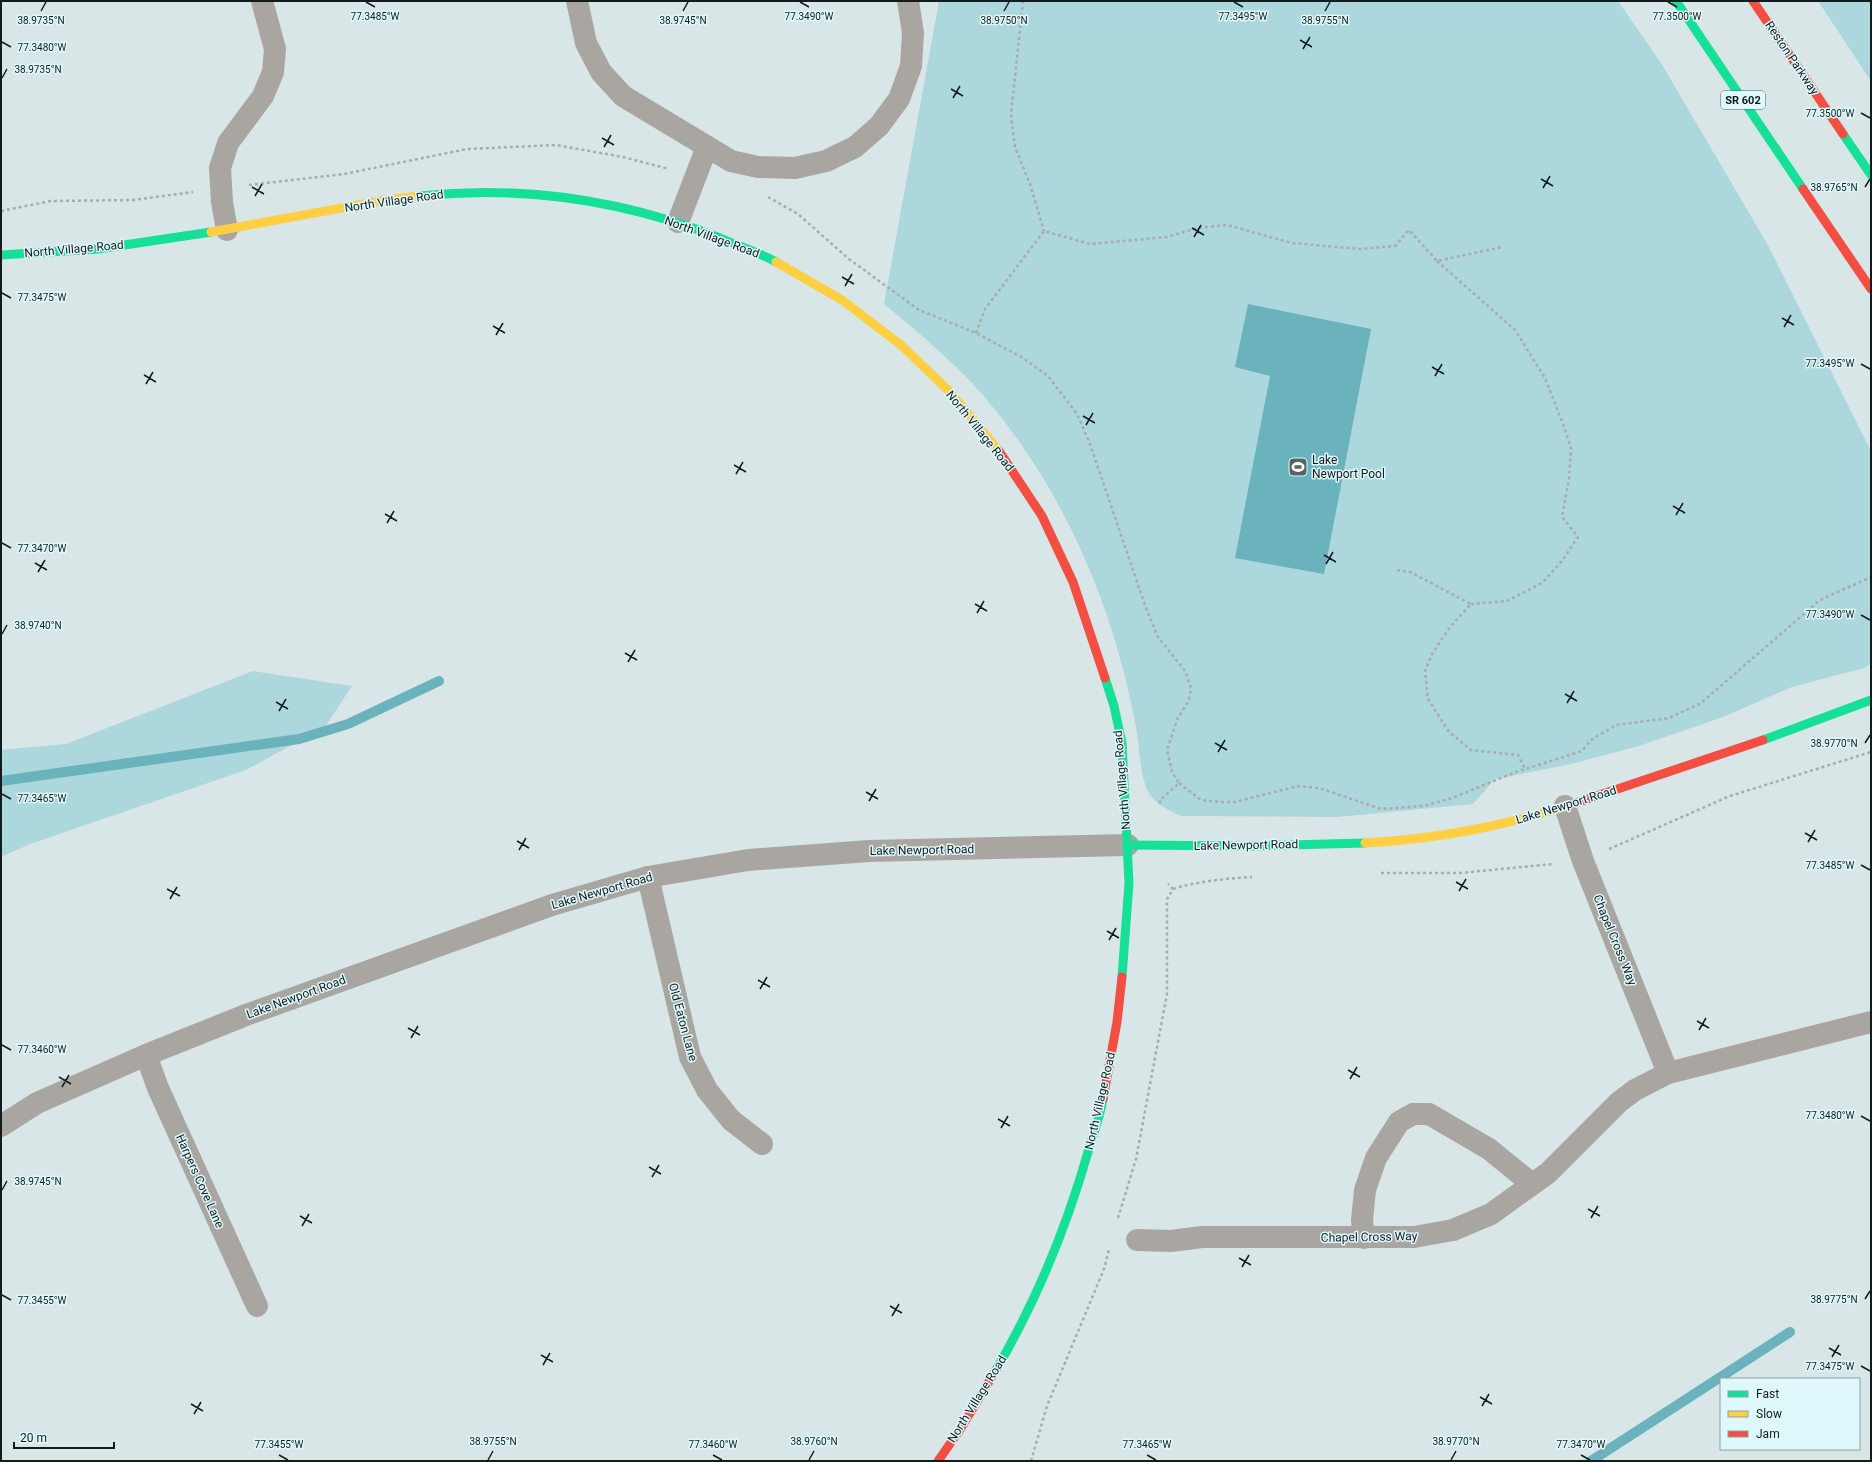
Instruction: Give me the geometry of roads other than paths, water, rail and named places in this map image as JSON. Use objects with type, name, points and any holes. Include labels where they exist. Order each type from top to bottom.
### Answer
[{"type":"street","points":[[227,230],[222,202],[220,168],[228,143],[263,96],[273,72],[275,49],[262,1]]},
{"type":"street","points":[[577,1],[586,43],[601,72],[623,96],[731,161],[758,167],[795,168],[826,161],[855,147],[879,126],[899,99],[911,66],[913,33],[908,1]]},
{"type":"street","name":"SR 602","points":[[1676,1],[1871,288]]},
{"type":"street","name":"Reston Parkway","points":[[1753,1],[1871,175]]},
{"type":"street","points":[[678,222],[694,176],[707,147]]},
{"type":"street","name":"North Village Road","points":[[1,255],[98,249],[227,230],[385,200],[451,193],[524,193],[595,202],[678,222],[767,257],[842,300],[901,345],[940,383],[1002,454],[1042,516],[1073,582],[1114,706],[1122,744],[1130,883],[1117,1022],[1102,1105],[1078,1188],[1045,1272],[1005,1354],[961,1428],[938,1461]]},
{"type":"street","name":"Lake Newport Road","points":[[1,1126],[37,1103],[146,1055],[246,1015],[552,904],[648,877],[748,860],[869,851],[1128,845],[1277,846],[1402,840],[1470,831],[1513,822],[1565,806],[1821,720],[1871,700]]},
{"type":"street","name":"Chapel Cross Way","points":[[1565,806],[1583,861],[1668,1073]]},
{"type":"street","name":"Old Eaton Lane","points":[[648,877],[690,1057],[707,1090],[732,1120],[762,1144]]},
{"type":"street","name":"Chapel Cross Way","points":[[1137,1240],[1171,1241],[1202,1237],[1414,1237],[1453,1230],[1491,1214],[1548,1173],[1619,1102],[1635,1090],[1668,1073],[1871,1022]]},
{"type":"street","name":"Harpers Cove Lane","points":[[146,1055],[158,1088],[257,1306]]},
{"type":"street","points":[[1364,1238],[1362,1220],[1365,1190],[1376,1158],[1399,1122],[1413,1114],[1429,1114],[1489,1149],[1532,1184]]},
{"type":"waterway","points":[[1,781],[299,739],[348,724],[439,681]]},
{"type":"waterway","points":[[1591,1461],[1790,1332]]},
{"type":"place","name":"Lake Newport Pool","points":[[1298,467]]}]
